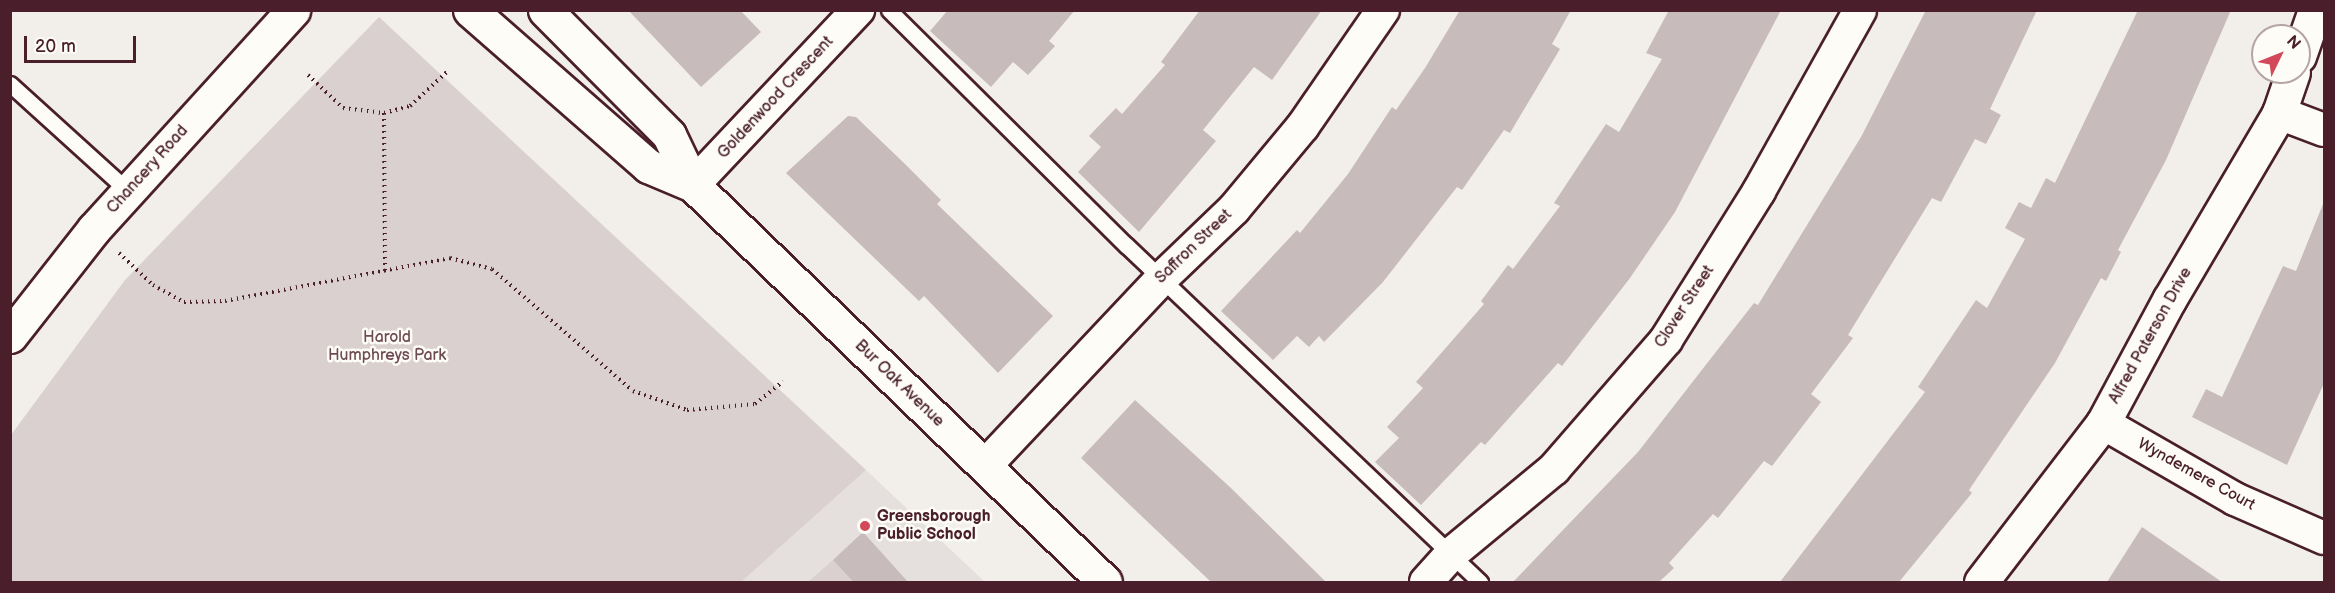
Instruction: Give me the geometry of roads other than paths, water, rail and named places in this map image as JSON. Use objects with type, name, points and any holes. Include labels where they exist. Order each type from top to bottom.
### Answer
[{"type":"street","name":"Chancery Road","points":[[10,336],[94,229],[293,10]]},
{"type":"street","name":"Bur Oak Avenue","points":[[470,10],[648,166],[693,185]]},
{"type":"street","name":"Bur Oak Avenue","points":[[545,10],[669,135],[693,185],[1105,582]]},
{"type":"street","name":"Goldenwood Crescent","points":[[693,185],[858,10]]},
{"type":"street","name":"Saffron Street","points":[[985,466],[1161,279],[1234,209],[1303,126],[1383,10]]},
{"type":"street","name":"Clover Street","points":[[1426,582],[1450,555],[1554,469],[1666,340],[1759,191],[1860,10]]},
{"type":"street","name":"Alfred Paterson Drive","points":[[1981,582],[2103,423],[2279,113],[2289,84]]},
{"type":"street","points":[[2279,113],[2325,130]]},
{"type":"street","name":"Wyndemere Court","points":[[2103,423],[2235,499],[2325,538]]},
{"type":"lane","points":[[889,10],[1161,279],[1480,582]]},
{"type":"lane","points":[[10,84],[128,191]]},
{"type":"place","name":"Greensborough Public School","points":[[865,526]]},
{"type":"park label","name":"Harold Humphreys Park","points":[[387,347]]}]
